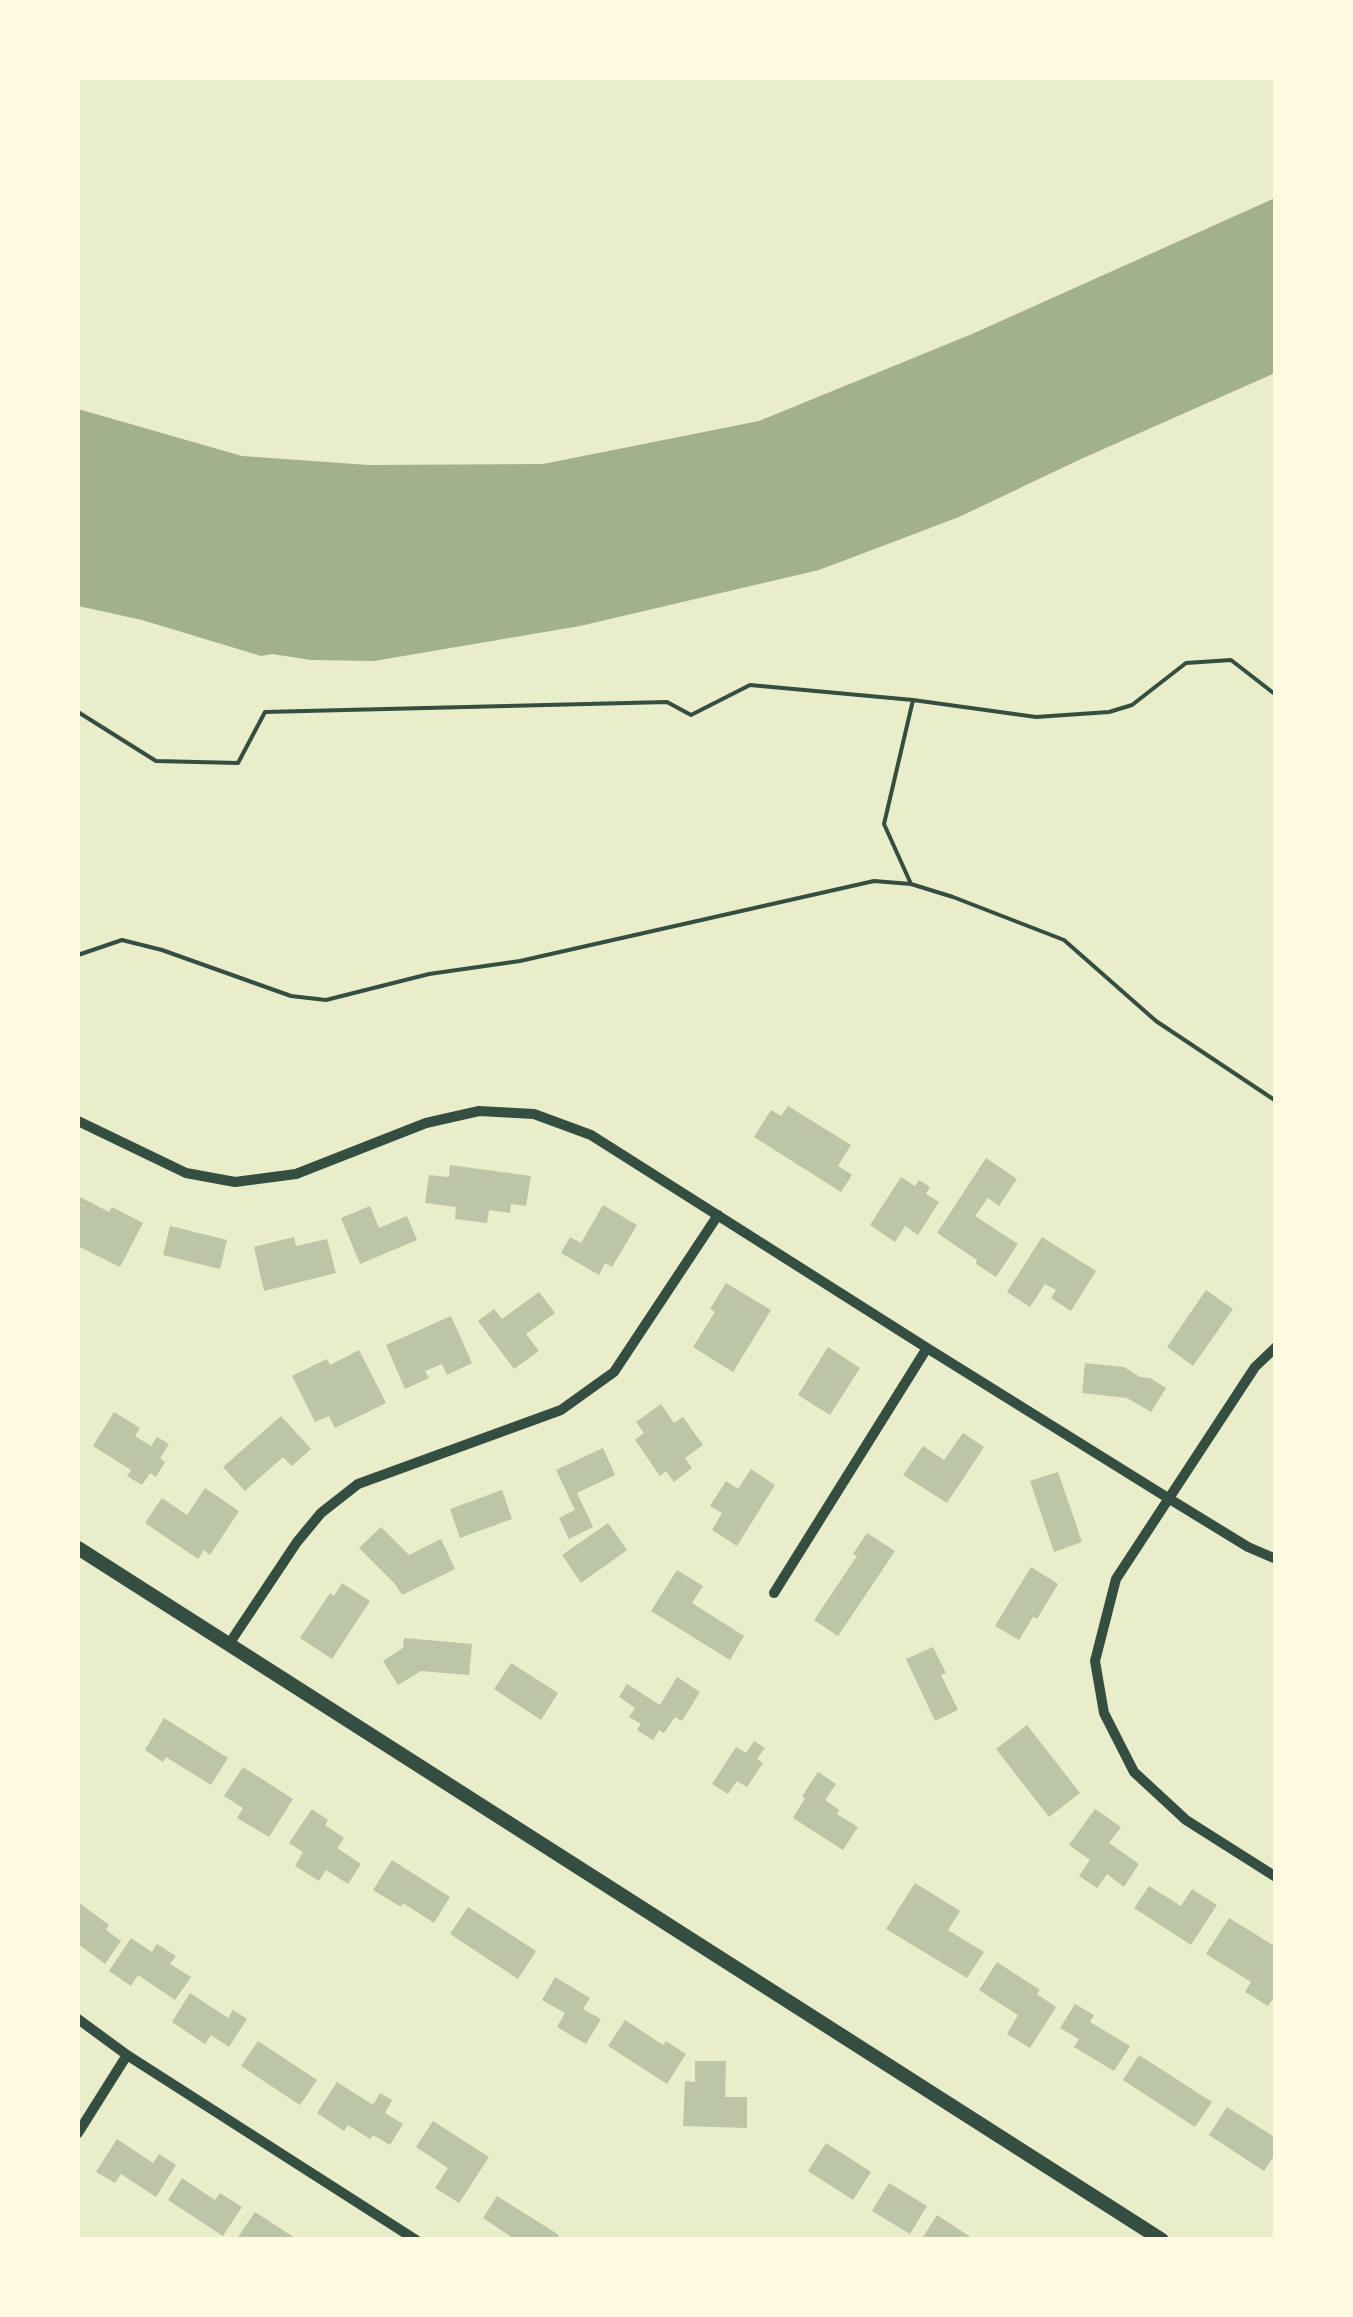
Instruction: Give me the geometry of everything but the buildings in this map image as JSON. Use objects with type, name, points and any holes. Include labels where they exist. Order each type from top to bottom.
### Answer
[{"type":"street","points":[[78,1121],[186,1173],[235,1182],[296,1174],[426,1123],[461,1115],[479,1111],[534,1114],[591,1135],[1168,1498],[1248,1547],[1276,1559]]},
{"type":"street","points":[[230,1644],[297,1542],[321,1513],[358,1484],[562,1410],[614,1372],[718,1214]]},
{"type":"street","points":[[1276,1347],[1255,1367],[1116,1579],[1095,1661],[1104,1713],[1134,1772],[1186,1820],[1276,1876]]},
{"type":"street","points":[[774,1593],[927,1348]]},
{"type":"street","points":[[78,1548],[1162,2240]]},
{"type":"street","points":[[78,2019],[416,2240]]},
{"type":"street","points":[[78,2133],[127,2054]]},
{"type":"path","points":[[78,712],[156,760],[238,763],[265,712],[667,702],[691,715],[750,685],[913,700],[1036,717],[1109,712],[1132,705],[1186,663],[1231,660],[1276,695]]},
{"type":"path","points":[[911,884],[884,824],[913,700]]},
{"type":"path","points":[[78,955],[122,940],[162,950],[291,996],[326,1000],[429,974],[520,961],[874,881],[911,884],[1064,940],[1156,1021],[1276,1101]]},
{"type":"shaded area","points":[[1275,198],[1275,373],[959,517],[819,570],[580,626],[374,661],[261,656],[142,620],[78,606],[78,409],[242,456],[369,465],[543,464],[759,421],[972,334]]}]
